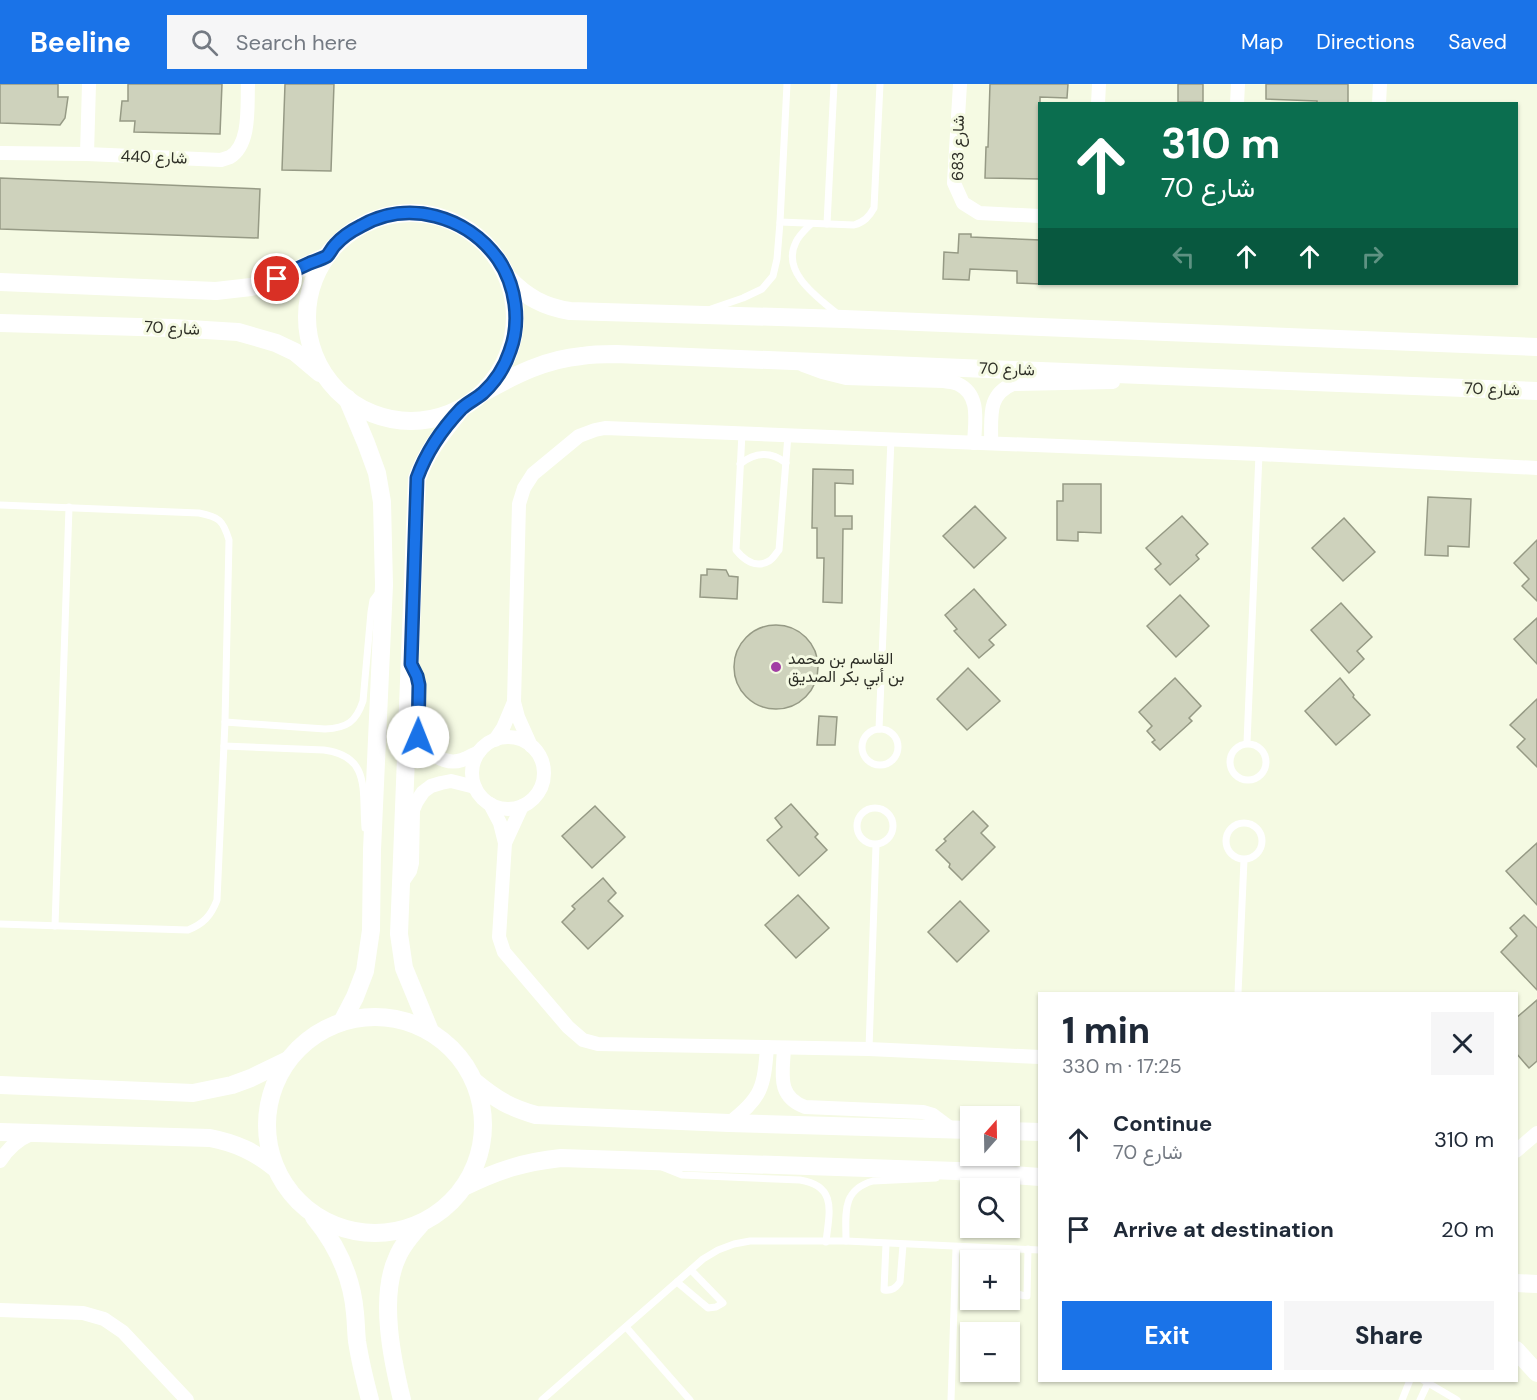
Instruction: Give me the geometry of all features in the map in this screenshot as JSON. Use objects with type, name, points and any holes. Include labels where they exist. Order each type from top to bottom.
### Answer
[{"type":"main road","points":[[423,213],[454,222],[474,234],[492,250],[508,278],[515,302],[516,326],[510,351],[500,373],[484,392],[462,408],[433,419],[403,421],[373,414],[347,399],[329,381],[313,352],[307,319],[311,286],[318,270],[337,244],[348,233],[369,222],[392,214],[423,213]]},
{"type":"main road","points":[[0,282],[216,291],[250,287],[277,279],[327,256]]},
{"type":"main road","points":[[508,278],[529,297],[542,304],[570,310],[1537,347]]},
{"type":"main road","name":"شارع 70","points":[[0,323],[238,332],[276,343],[295,352],[329,381]]},
{"type":"main road","name":"شارع 70","points":[[484,392],[514,375],[547,363],[581,356],[616,354],[1537,391]]},
{"type":"main road","points":[[342,1022],[365,971],[371,930],[372,850],[384,585],[382,502],[377,473],[347,399]]},
{"type":"main road","points":[[429,1031],[404,968],[399,934],[417,478],[423,461],[462,408]]},
{"type":"main road","points":[[309,1211],[326,1222],[344,1229],[363,1233],[383,1233],[421,1224],[457,1198],[478,1162],[484,1135],[483,1107],[475,1081],[463,1062],[448,1045],[429,1031],[413,1023],[396,1019],[378,1017],[342,1022],[312,1037],[288,1060],[278,1076],[267,1112],[269,1150],[275,1168],[290,1192],[327,1233],[350,1284],[357,1340],[370,1400]]},
{"type":"main road","points":[[0,1085],[193,1093],[232,1085],[288,1060]]},
{"type":"main road","points":[[475,1081],[493,1097],[514,1108],[536,1115],[960,1130]]},
{"type":"main road","points":[[1020,1131],[1038,1132]]},
{"type":"main road","points":[[0,1132],[210,1138],[245,1148],[275,1168]]},
{"type":"main road","points":[[466,1186],[512,1166],[561,1158],[957,1171],[1038,1177]]},
{"type":"main road","points":[[402,1400],[393,1357],[387,1296],[390,1276],[397,1257],[421,1224]]},
{"type":"main road","points":[[1518,1283],[1537,1284]]},
{"type":"main road","points":[[1518,1352],[1537,1373]]},
{"type":"street","points":[[87,154],[89,84]]},
{"type":"street","name":"شارع 440","points":[[0,153],[221,160],[230,157],[244,139],[248,84]]},
{"type":"street","name":"شارع 683","points":[[960,84],[954,183],[963,203],[979,213],[1038,216]]},
{"type":"street","points":[[1098,102],[1099,84]]},
{"type":"street","points":[[1237,102],[1238,84]]},
{"type":"street","points":[[1379,102],[1380,84]]},
{"type":"street","points":[[793,360],[822,372],[846,378],[944,381],[958,384],[970,393],[976,406],[974,443]]},
{"type":"street","points":[[991,443],[992,405],[998,394],[1007,386],[1140,381],[1178,377]]},
{"type":"street","points":[[531,746],[514,702],[519,504],[524,488],[533,474],[579,436],[595,430],[605,428],[991,443],[1537,468]]},
{"type":"street","points":[[411,664],[419,685],[418,737],[422,745],[435,757],[452,761],[461,760],[479,752]]},
{"type":"street","points":[[495,740],[514,702]]},
{"type":"street","points":[[514,738],[523,741],[531,746],[543,763],[544,774],[538,793],[522,806],[512,809],[490,804],[484,800],[475,787],[472,769],[475,760],[486,744],[495,740],[514,738]]},
{"type":"street","points":[[400,886],[410,871],[412,863],[413,810],[423,792],[441,783],[452,782],[475,787]]},
{"type":"street","points":[[490,804],[500,823],[505,843],[499,937],[504,952],[568,1027],[583,1040],[598,1044],[869,1049],[1038,1057]]},
{"type":"street","points":[[505,843],[522,806]]},
{"type":"street","points":[[729,1123],[754,1101],[761,1089],[765,1075],[767,1047]]},
{"type":"street","points":[[784,1048],[782,1081],[784,1091],[796,1103],[806,1107],[923,1112],[960,1129]]},
{"type":"street","points":[[0,1161],[9,1148],[20,1139],[33,1133]]},
{"type":"street","points":[[1518,1148],[1537,1133]]},
{"type":"street","points":[[0,1310],[83,1313],[104,1319],[123,1332],[187,1400]]},
{"type":"lane","points":[[695,315],[762,289],[772,276],[777,259],[780,222],[787,84]]},
{"type":"lane","points":[[826,224],[834,84]]},
{"type":"lane","points":[[780,222],[854,225],[870,216],[874,208],[880,84]]},
{"type":"lane","points":[[811,224],[795,243],[794,269],[810,290],[844,319]]},
{"type":"lane","points":[[742,434],[736,550],[744,560],[756,564],[770,561],[779,550],[788,435]]},
{"type":"lane","points":[[879,729],[891,439]]},
{"type":"lane","points":[[740,464],[754,455],[763,454],[775,456],[786,463]]},
{"type":"lane","points":[[1247,743],[1259,454]]},
{"type":"lane","points":[[0,505],[198,513],[214,516],[225,526],[229,540],[224,747],[217,900],[213,910],[207,919],[188,930],[0,924]]},
{"type":"lane","points":[[55,926],[69,507]]},
{"type":"lane","points":[[225,722],[325,729],[338,728],[350,723],[359,713],[363,701],[370,612],[374,600],[384,585]]},
{"type":"lane","points":[[879,729],[888,731],[896,738],[898,747],[896,756],[889,763],[880,766],[870,764],[864,757],[861,747],[863,738],[870,731],[879,729]]},
{"type":"lane","points":[[1247,743],[1257,746],[1264,752],[1266,762],[1264,771],[1257,778],[1248,780],[1239,778],[1232,771],[1229,762],[1231,753],[1238,746],[1247,743]]},
{"type":"lane","points":[[224,747],[324,750],[336,751],[348,757],[357,765],[362,777],[365,828],[372,850]]},
{"type":"lane","points":[[875,807],[885,810],[891,816],[894,826],[892,835],[885,842],[876,845],[859,836],[857,827],[859,817],[866,810],[875,807]]},
{"type":"lane","points":[[1243,822],[1260,831],[1262,841],[1260,850],[1253,857],[1244,860],[1234,857],[1225,841],[1227,832],[1234,825],[1243,822]]},
{"type":"lane","points":[[869,1049],[876,845]]},
{"type":"lane","points":[[1238,992],[1244,860]]},
{"type":"lane","points":[[652,1161],[682,1176],[812,1182],[822,1188],[828,1198],[830,1209],[826,1242]]},
{"type":"lane","points":[[846,1242],[846,1208],[854,1190],[863,1184],[873,1181],[934,1179],[957,1171]]},
{"type":"lane","points":[[542,1400],[690,1270],[718,1250],[734,1244],[750,1240],[1038,1250]]},
{"type":"lane","points":[[886,1244],[884,1290],[894,1289],[900,1282],[903,1245]]},
{"type":"lane","points":[[951,1400],[956,1247]]},
{"type":"lane","points":[[1020,1294],[1027,1296],[1028,1249]]},
{"type":"lane","points":[[677,1282],[708,1308],[720,1306],[723,1303],[690,1270]]},
{"type":"lane","points":[[626,1327],[690,1400]]},
{"type":"lane","points":[[1402,1400],[1409,1382]]},
{"type":"lane","points":[[1420,1400],[1426,1382]]},
{"type":"lane","points":[[1428,1382],[1457,1400]]},
{"type":"building","points":[[0,84],[58,84],[58,97],[68,97],[65,118],[60,125],[0,123]]},
{"type":"building","points":[[128,84],[222,84],[220,134],[134,132],[135,121],[120,121],[122,101],[128,101]]},
{"type":"building","points":[[285,84],[334,84],[331,171],[282,170]]},
{"type":"building","points":[[990,84],[1068,84],[1067,98],[1040,97],[1040,102],[1038,102],[1038,179],[985,178],[986,147],[988,147]]},
{"type":"building","points":[[1178,84],[1203,84],[1203,102],[1178,102]]},
{"type":"building","points":[[1266,84],[1348,84],[1348,102],[1266,99]]},
{"type":"building","points":[[0,178],[260,189],[258,238],[0,229]]},
{"type":"building","points":[[959,234],[971,234],[971,237],[1038,240],[1038,284],[1017,283],[1017,271],[970,269],[969,280],[943,279],[944,252],[958,253]]},
{"type":"building","points":[[813,469],[853,470],[853,484],[835,483],[835,516],[852,516],[852,529],[843,529],[842,603],[823,602],[824,558],[817,558],[817,528],[812,528]]},
{"type":"building","points":[[1063,484],[1101,484],[1101,533],[1078,532],[1078,541],[1057,540],[1057,501],[1063,501]]},
{"type":"building","points":[[1428,497],[1471,499],[1469,547],[1448,546],[1448,556],[1425,555]]},
{"type":"building","points":[[975,506],[1006,538],[974,568],[943,536]]},
{"type":"building","points":[[1182,516],[1208,544],[1196,555],[1199,559],[1170,585],[1155,569],[1161,564],[1146,548]]},
{"type":"building","points":[[1344,518],[1375,552],[1343,581],[1312,548]]},
{"type":"building","points":[[1537,540],[1537,601],[1522,586],[1529,579],[1514,563]]},
{"type":"building","points":[[707,569],[726,570],[729,576],[738,577],[737,599],[700,597],[701,575],[707,575]]},
{"type":"building","points":[[974,589],[1006,625],[989,640],[994,645],[979,658],[954,631],[957,629],[945,615]]},
{"type":"building","points":[[1180,595],[1209,626],[1176,657],[1147,626]]},
{"type":"building","points":[[1341,603],[1372,637],[1357,651],[1364,659],[1349,673],[1311,630]]},
{"type":"building","points":[[1537,618],[1537,664],[1514,639]]},
{"type":"building","name":"القاسم بن محمد بن أبي بكر الصديق","points":[[776,625],[792,628],[806,637],[815,651],[818,667],[815,683],[806,697],[792,706],[776,709],[760,706],[746,697],[737,683],[734,667],[737,651],[746,637],[760,628]]},
{"type":"building","points":[[968,668],[1000,701],[967,730],[937,699]]},
{"type":"building","points":[[1175,678],[1201,706],[1189,718],[1192,721],[1160,750],[1152,742],[1155,740],[1147,731],[1152,726],[1139,712]]},
{"type":"building","points":[[1340,678],[1354,695],[1353,697],[1370,715],[1336,745],[1305,711]]},
{"type":"building","points":[[1537,699],[1537,767],[1517,747],[1525,739],[1510,725]]},
{"type":"building","points":[[819,716],[837,717],[835,745],[817,745]]},
{"type":"building","points":[[791,804],[818,834],[815,837],[827,850],[799,876],[767,840],[782,827],[775,818]]},
{"type":"building","points":[[595,806],[625,837],[592,868],[562,836]]},
{"type":"building","points":[[973,811],[988,826],[981,833],[995,847],[962,880],[936,850]]},
{"type":"building","points":[[1537,843],[1537,905],[1506,871]]},
{"type":"building","points":[[603,878],[616,893],[608,901],[623,916],[588,949],[562,922],[575,909],[572,906]]},
{"type":"building","points":[[798,895],[829,928],[796,958],[765,925]]},
{"type":"building","points":[[960,901],[989,931],[957,962],[928,932]]},
{"type":"building","points":[[1524,915],[1537,928],[1537,990],[1501,952],[1517,936],[1510,928]]},
{"type":"building","points":[[1537,1000],[1537,1061],[1529,1068],[1518,1055],[1518,1016]]},
{"type":"place","name":"القاسم بن محمد بن أبي بكر الصديق","points":[[776,667]]},
{"type":"route","points":[[277,279],[327,256],[348,233],[362,225],[392,214],[408,213],[439,216],[468,230],[492,250],[508,278],[515,302],[516,326],[510,351],[500,373],[484,392],[462,408],[423,461],[417,478],[411,664],[419,685],[418,737]]}]
